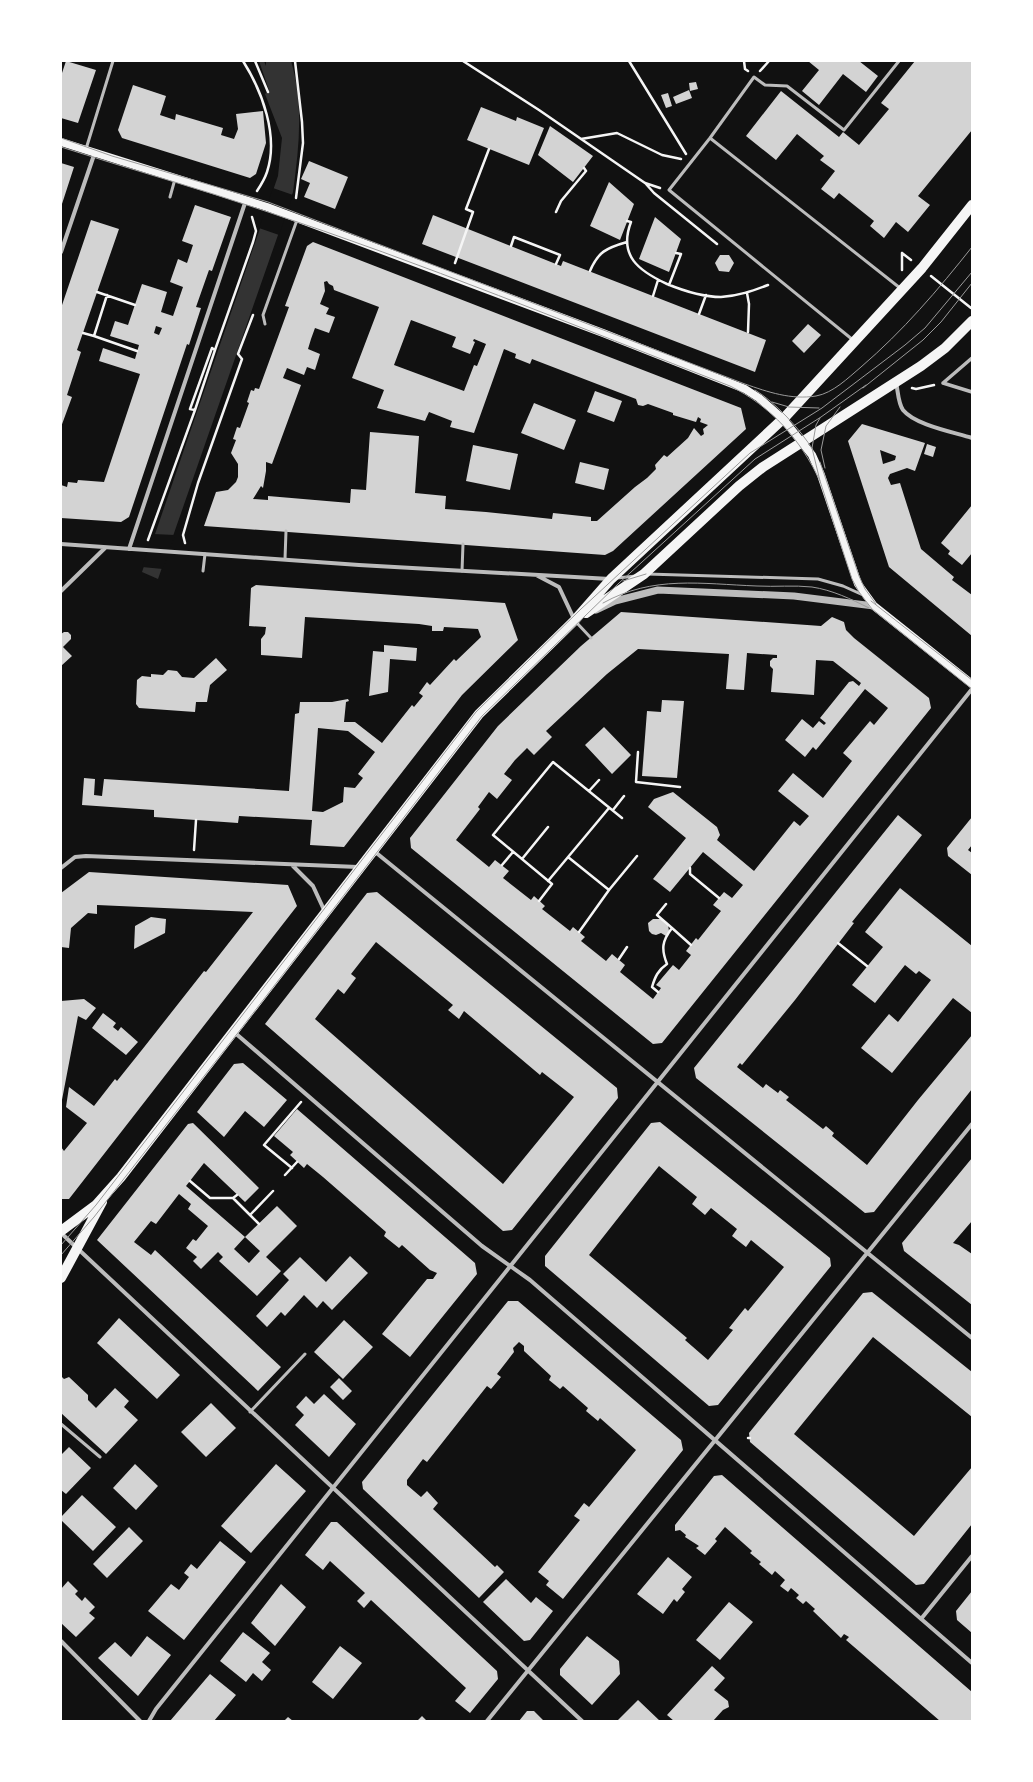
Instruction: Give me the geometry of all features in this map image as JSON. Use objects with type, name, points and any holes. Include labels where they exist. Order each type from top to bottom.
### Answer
[{"type":"main road","points":[[61,142],[267,206],[732,382],[759,398],[783,419],[803,441],[812,455],[821,475],[858,584],[867,598],[874,606],[972,684]]},
{"type":"main road","points":[[61,1278],[74,1246],[106,1195],[234,1032],[479,714],[574,621],[611,579],[783,419],[925,264],[972,205]]},
{"type":"main road","points":[[574,621],[645,574],[739,486],[763,467],[896,382],[944,348],[972,321]]},
{"type":"main road","points":[[61,1232],[106,1195]]},
{"type":"street","points":[[61,252],[95,152]]},
{"type":"street","points":[[129,549],[246,200]]},
{"type":"street","points":[[943,383],[972,358]]},
{"type":"street","points":[[896,382],[902,409],[911,417],[924,423],[972,438]]},
{"type":"street","points":[[943,383],[972,392]]},
{"type":"street","points":[[61,544],[462,571],[611,579]]},
{"type":"street","points":[[61,591],[105,548]]},
{"type":"street","points":[[535,575],[559,587],[574,621],[615,601],[658,590],[794,596],[874,606]]},
{"type":"street","points":[[149,1721],[156,1709],[332,1488],[972,689]]},
{"type":"street","points":[[374,851],[972,1338]]},
{"type":"street","points":[[61,868],[75,858],[86,856],[292,866],[361,867]]},
{"type":"street","points":[[292,866],[312,886],[325,913]]},
{"type":"street","points":[[234,1032],[482,1246],[530,1280],[972,1663]]},
{"type":"street","points":[[487,1721],[869,1253],[972,1124]]},
{"type":"street","points":[[61,1232],[250,1412],[582,1721]]},
{"type":"street","points":[[921,1619],[972,1556]]},
{"type":"street","points":[[61,1641],[140,1721]]},
{"type":"lane","points":[[86,149],[112,61]]},
{"type":"lane","points":[[855,341],[669,190],[710,138],[754,77],[765,85],[787,86],[844,130],[899,61]]},
{"type":"lane","points":[[710,138],[902,290]]},
{"type":"lane","points":[[170,197],[175,177]]},
{"type":"lane","points":[[265,324],[263,315],[298,218]]},
{"type":"lane","points":[[285,559],[286,531]]},
{"type":"lane","points":[[462,544],[462,571]]},
{"type":"lane","points":[[203,571],[205,554]]},
{"type":"lane","points":[[611,579],[645,574],[818,579],[843,586],[867,598]]},
{"type":"lane","points":[[574,621],[591,638]]},
{"type":"lane","points":[[250,1412],[305,1354]]},
{"type":"lane","points":[[61,1424],[100,1457]]},
{"type":"path","points":[[243,61],[252,76],[266,110],[271,145],[267,171],[257,191]]},
{"type":"path","points":[[255,61],[268,92]]},
{"type":"path","points":[[295,61],[300,88],[302,129],[296,198]]},
{"type":"path","points":[[463,61],[645,183],[669,190]]},
{"type":"path","points":[[629,61],[691,162]]},
{"type":"path","points":[[581,139],[617,134],[662,155],[691,162]]},
{"type":"path","points":[[455,263],[473,212],[466,210],[489,149]]},
{"type":"path","points":[[556,212],[561,201],[586,171],[584,168]]},
{"type":"path","points":[[146,550],[256,231],[250,212]]},
{"type":"path","points":[[627,221],[631,222],[626,235],[626,242],[630,254],[639,269],[658,280],[706,295],[721,297],[747,293],[768,285]]},
{"type":"path","points":[[511,246],[514,237],[560,255],[556,264]]},
{"type":"path","points":[[590,271],[596,258],[603,251],[611,246],[626,242]]},
{"type":"path","points":[[669,284],[681,254],[676,253]]},
{"type":"path","points":[[931,276],[971,308]]},
{"type":"path","points":[[653,296],[658,280]]},
{"type":"path","points":[[97,292],[135,305]]},
{"type":"path","points":[[747,293],[749,304],[748,332]]},
{"type":"path","points":[[94,336],[107,295]]},
{"type":"path","points":[[699,314],[706,295]]},
{"type":"path","points":[[83,333],[137,351]]},
{"type":"path","points":[[195,410],[190,409],[212,348],[216,350]]},
{"type":"path","points":[[186,553],[183,535],[192,503],[242,359]]},
{"type":"path","points":[[896,382],[916,389],[943,383]]},
{"type":"path","points":[[638,752],[636,782],[680,787]]},
{"type":"path","points":[[539,901],[552,884],[493,836],[554,762],[622,818]]},
{"type":"path","points":[[589,792],[599,780]]},
{"type":"path","points":[[613,810],[624,796]]},
{"type":"path","points":[[548,881],[609,808]]},
{"type":"path","points":[[195,838],[196,820]]},
{"type":"path","points":[[522,859],[548,827]]},
{"type":"path","points":[[502,866],[513,852]]},
{"type":"path","points":[[579,932],[609,890],[637,856]]},
{"type":"path","points":[[568,857],[609,890]]},
{"type":"path","points":[[690,868],[690,874],[719,898]]},
{"type":"path","points":[[666,904],[657,915],[691,945]]},
{"type":"path","points":[[658,992],[652,987],[654,978],[661,968],[667,964],[662,953],[662,942],[672,928]]},
{"type":"path","points":[[838,943],[867,966]]},
{"type":"path","points":[[618,960],[627,948]]},
{"type":"path","points":[[292,1168],[264,1145],[308,1095]]},
{"type":"path","points":[[285,1175],[297,1162]]},
{"type":"path","points":[[190,1181],[210,1198],[233,1198],[259,1224]]},
{"type":"path","points":[[250,1214],[273,1191]]},
{"type":"path","points":[[233,1198],[237,1194]]},
{"type":"shaded area","points":[[259,61],[264,61],[266,66],[266,61],[291,61],[298,93],[299,110],[297,159],[293,192],[158,579],[142,572],[278,176],[282,138],[265,94],[269,90]]},
{"type":"pier","points":[[273,188],[293,195],[279,235],[259,228]]},
{"type":"pier","points":[[153,534],[175,535],[163,569],[142,567]]},
{"type":"building","points":[[66,61],[96,70],[78,123],[61,118],[61,76]]},
{"type":"building","points":[[808,61],[859,61],[878,76],[866,92],[843,74],[819,105],[802,91],[819,70]]},
{"type":"building","points":[[915,61],[972,61],[972,130],[918,196],[930,205],[908,232],[896,222],[884,238],[870,226],[874,221],[839,193],[834,199],[821,189],[835,171],[820,160],[824,156],[797,134],[776,160],[746,136],[781,91],[839,137],[843,132],[859,145],[889,109],[881,103]]},
{"type":"building","points":[[696,82],[698,89],[690,91],[689,83]]},
{"type":"building","points":[[133,85],[166,96],[160,115],[175,120],[176,114],[223,128],[221,135],[234,139],[238,129],[236,114],[263,111],[266,143],[256,174],[250,178],[122,138],[118,130]]},
{"type":"building","points":[[689,90],[692,98],[676,104],[673,97]]},
{"type":"building","points":[[668,93],[672,106],[666,108],[661,95]]},
{"type":"building","points":[[481,107],[516,121],[517,117],[544,128],[529,165],[467,140]]},
{"type":"building","points":[[550,126],[593,156],[573,182],[538,155]]},
{"type":"building","points":[[309,161],[348,177],[335,209],[304,197],[310,183],[301,179]]},
{"type":"building","points":[[61,163],[74,167],[61,207]]},
{"type":"building","points":[[609,182],[634,204],[620,240],[590,226]]},
{"type":"building","points":[[195,205],[231,217],[212,271],[209,270],[196,307],[201,308],[189,345],[187,344],[129,517],[121,522],[61,518],[61,485],[67,487],[68,482],[77,483],[78,480],[104,482],[140,374],[99,361],[103,348],[135,359],[139,345],[110,336],[115,321],[128,325],[142,284],[167,292],[161,312],[173,316],[183,287],[170,282],[178,259],[187,263],[193,245],[182,241]],"holes":[[[156,326],[162,328],[159,335],[154,333]]]},
{"type":"building","points":[[433,215],[561,266],[563,261],[766,340],[755,372],[422,244]]},
{"type":"building","points":[[655,217],[681,239],[669,272],[639,259]]},
{"type":"building","points":[[91,220],[119,229],[77,350],[81,352],[67,395],[72,397],[61,427],[61,308]]},
{"type":"building","points":[[313,242],[741,408],[746,429],[613,551],[605,555],[204,526],[216,492],[228,490],[236,482],[238,477],[238,464],[231,453],[236,440],[233,439],[237,427],[240,428],[249,403],[247,402],[251,390],[254,391],[255,388],[259,389],[289,307],[285,306],[307,246]],"holes":[[[327,281],[333,286],[334,290],[379,307],[352,378],[384,390],[377,408],[425,421],[429,412],[452,421],[450,427],[474,433],[504,349],[516,354],[515,358],[530,364],[532,359],[636,399],[638,405],[643,406],[648,404],[673,413],[673,415],[696,422],[698,417],[701,419],[700,422],[708,425],[703,429],[704,434],[701,436],[694,428],[688,438],[667,457],[664,455],[655,465],[656,469],[647,478],[597,521],[591,521],[591,517],[553,513],[552,519],[445,509],[446,496],[415,493],[419,436],[370,432],[366,490],[351,489],[350,503],[268,496],[268,500],[253,499],[261,486],[263,488],[266,462],[272,464],[301,385],[283,378],[287,368],[304,375],[307,367],[315,370],[320,354],[308,349],[315,328],[329,333],[335,317],[326,314],[329,308],[320,304],[325,291],[324,282]],[[411,320],[456,337],[452,347],[470,354],[475,342],[473,341],[474,339],[486,344],[477,366],[474,365],[464,391],[394,365]]]},
{"type":"building","points":[[720,255],[729,255],[734,263],[729,272],[719,271],[715,263]]},
{"type":"building","points":[[808,324],[821,335],[804,353],[792,341]]},
{"type":"building","points":[[595,391],[622,401],[614,422],[587,412]]},
{"type":"building","points":[[534,403],[576,420],[564,450],[521,433]]},
{"type":"building","points":[[862,424],[925,443],[915,471],[907,468],[890,474],[888,478],[891,485],[900,483],[921,549],[954,577],[952,580],[972,595],[972,636],[889,567],[848,441]],"holes":[[[880,450],[896,456],[895,460],[883,464]]]},
{"type":"building","points":[[927,444],[936,447],[933,457],[924,454]]},
{"type":"building","points":[[473,445],[518,454],[510,490],[466,481]]},
{"type":"building","points":[[580,462],[609,469],[604,490],[575,483]]},
{"type":"building","points":[[972,505],[972,553],[962,565],[948,554],[950,551],[941,543]]},
{"type":"building","points":[[256,585],[505,603],[518,640],[462,695],[344,847],[310,845],[312,820],[239,816],[238,823],[154,817],[154,810],[82,805],[84,778],[95,779],[94,795],[102,796],[104,779],[289,791],[295,714],[299,713],[300,702],[332,702],[348,699],[349,701],[346,702],[344,722],[355,722],[382,743],[412,705],[414,707],[423,696],[419,693],[427,682],[430,685],[454,659],[456,661],[481,637],[478,629],[444,627],[443,631],[432,631],[432,626],[419,624],[305,617],[302,658],[261,655],[261,639],[265,634],[266,627],[249,626],[251,588]],"holes":[[[318,728],[348,731],[375,752],[358,774],[363,778],[355,788],[344,787],[343,802],[323,812],[312,811]]]},
{"type":"building","points":[[621,612],[821,626],[832,617],[844,622],[846,630],[854,638],[929,698],[931,708],[662,1043],[653,1044],[411,848],[410,838],[498,726],[581,646]],"holes":[[[638,649],[729,654],[726,689],[744,690],[747,653],[777,655],[777,658],[773,658],[770,661],[770,666],[773,669],[771,692],[814,695],[816,660],[833,661],[861,683],[859,686],[853,681],[849,682],[820,718],[826,723],[824,725],[819,721],[813,728],[802,719],[785,740],[805,757],[813,747],[816,750],[865,689],[888,708],[874,725],[870,721],[843,753],[852,761],[823,798],[793,773],[778,791],[809,816],[800,826],[794,821],[754,871],[717,840],[720,835],[717,827],[673,792],[654,799],[648,807],[686,838],[653,879],[670,892],[703,852],[743,885],[732,898],[724,892],[713,905],[721,911],[698,940],[696,938],[686,951],[691,955],[679,970],[673,965],[656,985],[661,988],[653,999],[620,972],[625,965],[612,954],[606,961],[581,941],[585,937],[573,927],[570,931],[542,909],[545,906],[534,896],[531,900],[503,878],[509,871],[495,860],[489,867],[456,840],[480,809],[478,807],[489,792],[497,799],[512,780],[504,774],[515,760],[527,748],[534,755],[552,737],[546,731],[607,674]]]},
{"type":"building","points":[[68,632],[71,635],[71,639],[63,647],[72,656],[61,666],[61,634]]},
{"type":"building","points":[[384,645],[417,648],[416,661],[390,659],[388,692],[369,696],[373,651],[384,652]]},
{"type":"building","points":[[216,658],[227,670],[210,685],[207,702],[196,702],[195,712],[139,708],[136,704],[137,680],[142,676],[151,677],[151,674],[163,675],[168,670],[177,671],[182,677],[194,678]]},
{"type":"building","points":[[662,700],[684,701],[677,778],[642,776],[647,711],[661,712]]},
{"type":"building","points":[[604,727],[631,755],[612,774],[585,745]]},
{"type":"building","points":[[898,815],[922,835],[852,922],[854,923],[795,1000],[742,1065],[740,1063],[737,1067],[763,1088],[766,1084],[778,1093],[780,1090],[789,1097],[786,1100],[823,1129],[826,1126],[834,1133],[832,1136],[867,1165],[972,1035],[972,1089],[874,1212],[865,1213],[696,1078],[694,1068]]},
{"type":"building","points":[[972,817],[972,845],[968,850],[972,853],[972,875],[948,856],[947,848]]},
{"type":"building","points":[[89,872],[288,885],[297,906],[69,1199],[61,1199],[61,1147],[64,1151],[87,1123],[66,1107],[69,1087],[94,1106],[115,1079],[117,1081],[253,912],[97,905],[97,914],[88,913],[71,928],[69,948],[61,947],[61,893]]},
{"type":"building","points":[[900,888],[972,946],[972,1013],[953,998],[892,1073],[861,1048],[889,1014],[898,1022],[931,980],[919,971],[916,974],[905,965],[875,1003],[852,985],[883,947],[865,932]]},
{"type":"building","points":[[377,892],[617,1088],[618,1098],[512,1230],[503,1231],[265,1024],[367,893]],"holes":[[[376,942],[453,1005],[448,1010],[459,1019],[464,1011],[540,1075],[542,1072],[574,1097],[503,1184],[315,1019],[338,989],[344,994],[356,978],[351,974]]]},
{"type":"building","points":[[151,917],[166,919],[165,933],[134,949],[135,926]]},
{"type":"building","points":[[653,919],[662,919],[668,925],[669,931],[666,936],[661,933],[656,935],[652,934],[649,931],[648,923]]},
{"type":"building","points":[[84,999],[96,1008],[86,1020],[78,1016],[61,1105],[61,1001]]},
{"type":"building","points":[[103,1013],[116,1023],[113,1027],[118,1031],[121,1027],[138,1042],[126,1055],[92,1028]]},
{"type":"building","points":[[243,1063],[287,1100],[264,1127],[245,1111],[224,1137],[197,1112],[234,1064]]},
{"type":"building","points":[[297,1109],[475,1263],[477,1274],[410,1357],[382,1334],[427,1279],[433,1279],[437,1273],[430,1270],[402,1245],[399,1248],[384,1236],[386,1232],[323,1177],[307,1164],[304,1168],[290,1155],[293,1152],[274,1136]]},
{"type":"building","points":[[660,1122],[830,1258],[831,1266],[718,1405],[709,1406],[545,1266],[545,1256],[651,1123]],"holes":[[[659,1166],[697,1197],[692,1204],[705,1215],[711,1208],[737,1229],[732,1236],[746,1247],[751,1240],[784,1267],[748,1311],[745,1308],[729,1328],[733,1330],[708,1360],[685,1340],[687,1338],[589,1255]]]},
{"type":"building","points":[[193,1123],[259,1188],[245,1202],[204,1163],[186,1186],[245,1237],[277,1206],[297,1226],[266,1257],[281,1271],[257,1296],[219,1261],[223,1257],[218,1252],[201,1269],[193,1261],[197,1257],[186,1248],[193,1239],[196,1241],[208,1226],[188,1209],[191,1204],[179,1194],[156,1224],[151,1221],[134,1242],[151,1255],[155,1250],[281,1367],[258,1391],[97,1240],[188,1124]],"holes":[[[245,1237],[260,1251],[249,1263],[234,1249]]]},
{"type":"building","points":[[972,1158],[972,1221],[953,1243],[959,1245],[972,1254],[972,1305],[904,1251],[902,1243]]},
{"type":"building","points":[[350,1256],[368,1273],[332,1310],[323,1301],[317,1308],[304,1295],[285,1316],[281,1312],[267,1327],[256,1316],[289,1280],[283,1274],[300,1257],[326,1282]]},
{"type":"building","points":[[872,1292],[972,1372],[972,1417],[873,1337],[794,1434],[914,1536],[972,1467],[972,1524],[924,1584],[916,1585],[750,1442],[749,1433],[863,1293]]},
{"type":"building","points":[[508,1301],[518,1301],[681,1440],[683,1450],[563,1599],[546,1585],[549,1581],[538,1572],[580,1520],[574,1516],[584,1503],[589,1507],[636,1450],[600,1418],[598,1421],[586,1411],[588,1408],[563,1386],[560,1389],[549,1380],[551,1376],[524,1351],[524,1346],[519,1342],[513,1348],[514,1352],[497,1374],[501,1377],[491,1389],[487,1386],[427,1462],[423,1459],[407,1480],[407,1485],[421,1497],[427,1491],[438,1503],[433,1509],[495,1567],[497,1565],[504,1572],[479,1598],[363,1489],[362,1482]]},
{"type":"building","points":[[119,1318],[180,1375],[157,1399],[97,1343]]},
{"type":"building","points":[[344,1320],[373,1347],[343,1379],[314,1352]]},
{"type":"building","points":[[61,1376],[64,1379],[69,1377],[88,1395],[88,1400],[96,1408],[115,1388],[129,1401],[124,1407],[138,1420],[106,1454],[61,1413]]},
{"type":"building","points":[[339,1378],[352,1391],[343,1400],[330,1387]]},
{"type":"building","points":[[324,1394],[356,1424],[329,1457],[295,1425],[304,1415],[296,1407],[306,1396],[314,1404]]},
{"type":"building","points":[[211,1403],[236,1428],[206,1457],[181,1432]]},
{"type":"building","points":[[69,1447],[91,1468],[66,1494],[61,1490],[61,1455]]},
{"type":"building","points":[[135,1464],[158,1486],[136,1510],[113,1488]]},
{"type":"building","points":[[276,1464],[306,1491],[251,1553],[221,1526]]},
{"type":"building","points":[[722,1475],[972,1692],[972,1721],[940,1721],[846,1640],[849,1637],[844,1634],[841,1638],[813,1611],[815,1609],[806,1601],[803,1604],[796,1598],[799,1595],[791,1588],[788,1592],[780,1586],[785,1580],[775,1571],[772,1575],[759,1564],[761,1562],[750,1553],[752,1551],[725,1527],[715,1539],[717,1541],[705,1555],[696,1548],[699,1546],[685,1537],[686,1535],[680,1530],[675,1531],[675,1525],[714,1476]]},
{"type":"building","points":[[82,1495],[116,1527],[93,1551],[61,1520],[61,1517]]},
{"type":"building","points":[[331,1522],[337,1522],[497,1671],[498,1679],[470,1713],[455,1701],[466,1688],[371,1600],[364,1608],[357,1601],[365,1593],[330,1561],[323,1570],[305,1555]]},
{"type":"building","points":[[129,1527],[143,1541],[107,1578],[93,1564]]},
{"type":"building","points":[[220,1541],[246,1562],[184,1640],[148,1611],[171,1584],[179,1590],[189,1577],[184,1573],[191,1564],[197,1569]]},
{"type":"building","points":[[668,1557],[692,1577],[682,1589],[685,1592],[677,1602],[674,1599],[663,1614],[637,1594]]},
{"type":"building","points":[[506,1579],[531,1603],[536,1597],[553,1611],[530,1640],[524,1641],[483,1602]]},
{"type":"building","points":[[68,1581],[78,1591],[75,1594],[82,1601],[85,1597],[95,1607],[89,1613],[95,1618],[76,1637],[61,1623],[61,1589]]},
{"type":"building","points":[[281,1584],[306,1607],[275,1646],[251,1623]]},
{"type":"building","points":[[972,1591],[972,1633],[957,1620],[956,1611]]},
{"type":"building","points":[[729,1602],[753,1622],[720,1660],[696,1640]]},
{"type":"building","points":[[243,1632],[270,1653],[262,1662],[271,1670],[262,1681],[253,1673],[246,1682],[220,1661]]},
{"type":"building","points":[[147,1636],[171,1655],[138,1696],[98,1658],[115,1642],[131,1657]]},
{"type":"building","points":[[587,1636],[619,1661],[620,1674],[592,1705],[560,1675],[560,1669]]},
{"type":"building","points":[[340,1646],[362,1663],[333,1699],[312,1682]]},
{"type":"building","points":[[712,1666],[725,1678],[714,1690],[728,1701],[729,1707],[723,1710],[713,1721],[674,1721],[667,1715]]},
{"type":"building","points":[[210,1674],[236,1695],[214,1721],[170,1721]]},
{"type":"building","points":[[638,1700],[660,1721],[617,1721]]},
{"type":"building","points":[[527,1711],[534,1711],[544,1721],[519,1721]]},
{"type":"building","points":[[422,1716],[427,1721],[417,1721]]},
{"type":"building","points":[[288,1717],[293,1721],[284,1721]]},
{"type":"tram line","points":[[61,138],[112,156],[268,202],[745,384],[789,396],[816,396],[828,392],[846,380],[906,325],[972,247]]},
{"type":"tram line","points":[[61,147],[324,231],[499,296],[730,386],[759,404],[783,426],[804,452],[820,481]]},
{"type":"tram line","points":[[61,1245],[96,1205],[476,712],[581,609],[750,453],[822,408],[905,345],[925,328],[972,272]]},
{"type":"tram line","points":[[863,388],[923,340],[941,322],[972,283]]},
{"type":"tram line","points":[[61,1255],[94,1217],[237,1034],[482,716],[619,583],[755,459],[821,417],[866,385]]},
{"type":"tram line","points":[[755,390],[763,395],[787,417],[802,434],[813,450]]},
{"type":"tram line","points":[[772,402],[789,407],[819,408]]},
{"type":"tram line","points":[[825,468],[821,450],[826,426],[840,407]]},
{"type":"tram line","points":[[820,418],[816,425],[812,448],[820,481],[852,579],[859,592],[872,609],[972,689]]},
{"type":"tram line","points":[[820,462],[859,576],[865,589],[876,604]]},
{"type":"tram line","points":[[623,581],[646,574]]},
{"type":"tram line","points":[[603,603],[622,594],[640,588],[678,583],[697,583],[819,588],[848,598],[869,608]]},
{"type":"tram line","points":[[871,601],[972,680]]}]
